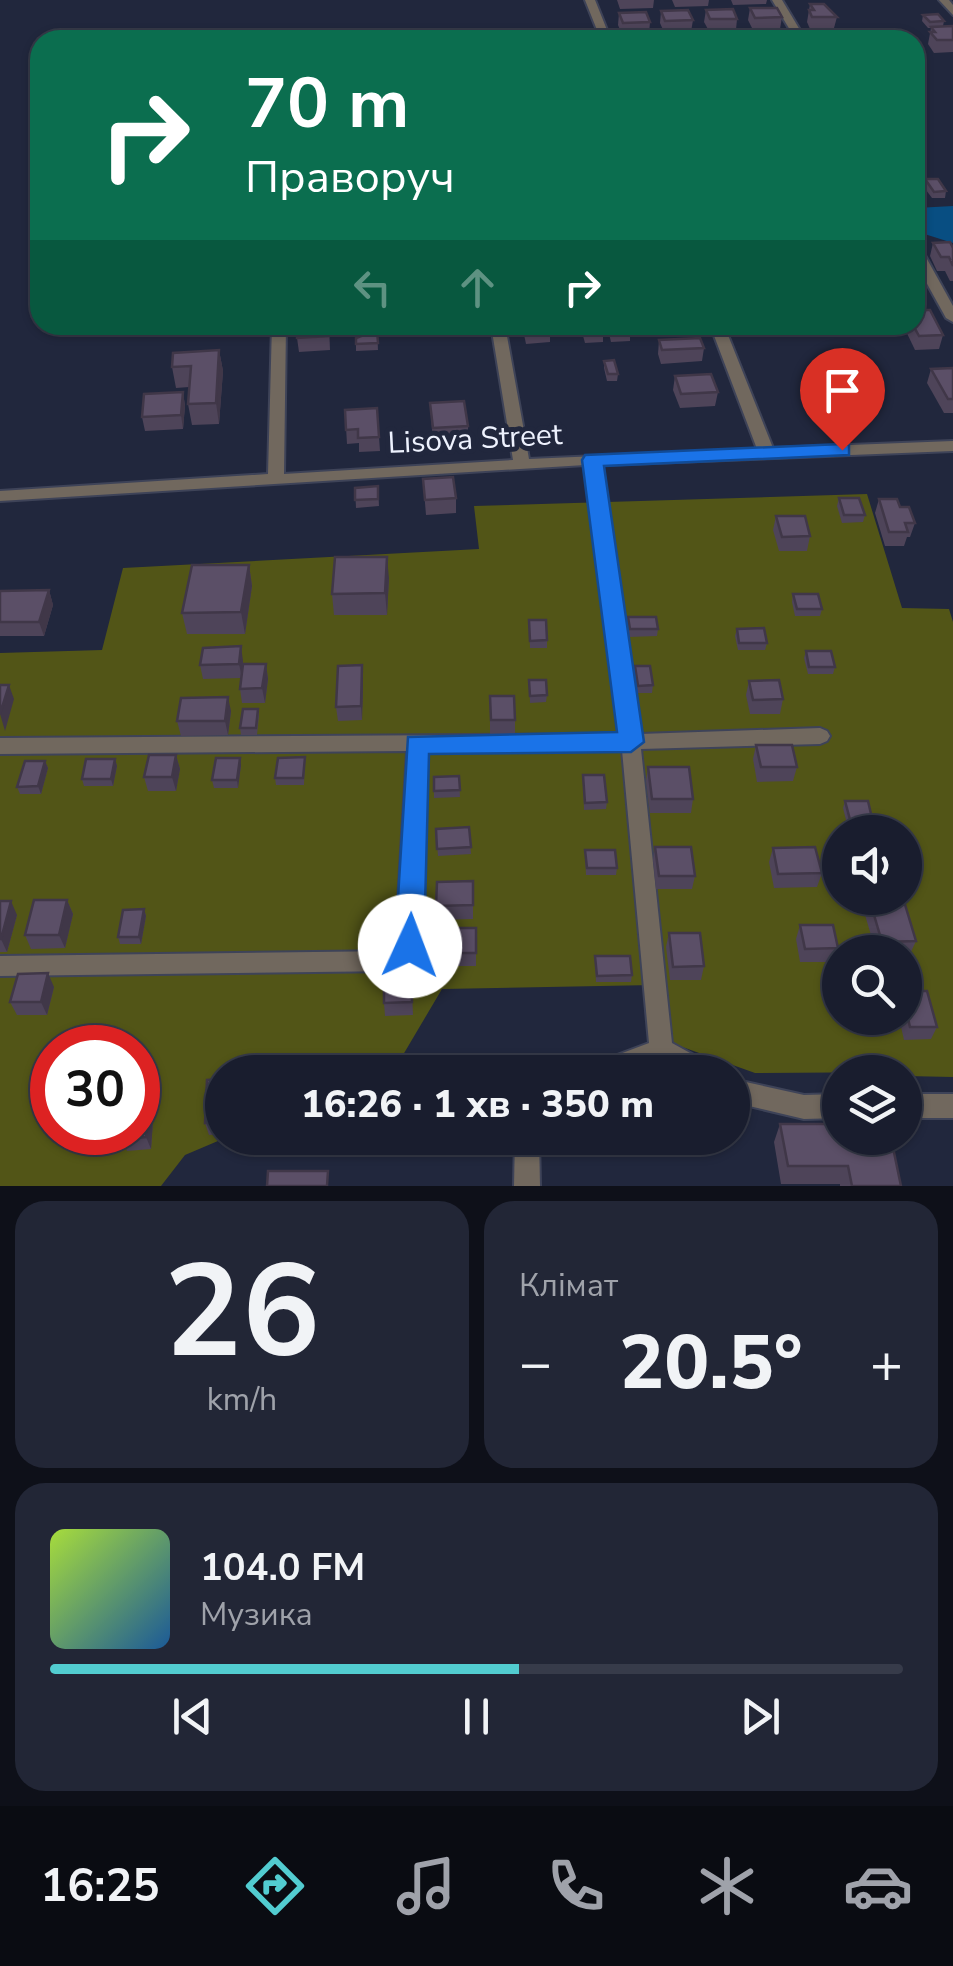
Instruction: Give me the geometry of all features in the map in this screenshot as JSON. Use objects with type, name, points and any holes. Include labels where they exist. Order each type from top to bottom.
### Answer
[{"type":"street","points":[[590,0],[602,30]]},
{"type":"street","points":[[776,0],[795,30]]},
{"type":"street","points":[[944,0],[953,12]]},
{"type":"street","points":[[925,268],[953,318]]},
{"type":"street","points":[[276,478],[279,335]]},
{"type":"street","points":[[500,335],[522,464]]},
{"type":"street","points":[[722,335],[768,453]]},
{"type":"street","name":"Lisova Street","points":[[0,496],[592,460],[953,446]]},
{"type":"street","points":[[592,460],[631,742],[660,1049]]},
{"type":"street","points":[[0,746],[631,742],[820,736]]},
{"type":"street","points":[[0,966],[396,961],[406,957],[417,744]]},
{"type":"street","points":[[645,1055],[660,1049]]},
{"type":"street","points":[[660,1049],[671,1055]]},
{"type":"street","points":[[750,1094],[822,1106]]},
{"type":"street","points":[[922,1106],[953,1106]]},
{"type":"street","points":[[527,1155],[527,1186]]},
{"type":"shaded area","points":[[867,494],[902,608],[949,609],[953,622],[953,1077],[922,1076],[922,1055],[822,1055],[822,1073],[755,1073],[750,1071],[750,1055],[705,1055],[660,1039],[654,985],[442,989],[403,1055],[205,1055],[205,1146],[185,1155],[161,1186],[0,1186],[0,653],[102,650],[123,568],[479,549],[474,506]]},
{"type":"water","points":[[953,206],[953,243],[925,234],[925,208]]},
{"type":"building","points":[[810,4],[824,4],[837,17],[812,17],[809,10],[814,10]]},
{"type":"building","points":[[750,8],[777,8],[782,17],[755,18]]},
{"type":"building","points":[[733,9],[737,19],[710,19],[706,10]]},
{"type":"building","points":[[688,10],[693,20],[665,21],[661,11]]},
{"type":"building","points":[[646,12],[650,22],[623,23],[619,13]]},
{"type":"building","points":[[938,14],[944,21],[930,22],[923,15]]},
{"type":"building","points":[[953,26],[953,40],[937,40],[930,32],[935,32],[931,27]]},
{"type":"building","points":[[925,179],[938,179],[946,191],[934,192]]},
{"type":"building","points":[[950,242],[953,266],[949,257],[941,257],[933,243]]},
{"type":"building","points":[[925,310],[930,310],[943,335],[919,336],[925,335]]},
{"type":"building","points":[[297,335],[329,335],[329,336]]},
{"type":"building","points":[[377,335],[378,343],[356,344],[356,338]]},
{"type":"building","points":[[700,338],[704,348],[662,350],[659,340]]},
{"type":"building","points":[[219,350],[216,403],[188,404],[191,366],[172,367],[173,353]]},
{"type":"building","points":[[614,360],[618,374],[608,374],[604,361]]},
{"type":"building","points":[[953,368],[953,399],[948,399],[931,369]]},
{"type":"building","points":[[711,374],[718,392],[681,394],[675,376]]},
{"type":"building","points":[[183,392],[181,415],[142,417],[144,394]]},
{"type":"building","points":[[464,401],[468,426],[433,428],[430,403]]},
{"type":"building","points":[[377,408],[379,437],[358,438],[358,429],[346,430],[345,410]]},
{"type":"building","points":[[453,477],[456,498],[425,500],[423,479]]},
{"type":"building","points":[[378,486],[378,499],[355,500],[355,488]]},
{"type":"building","points":[[839,498],[859,498],[865,515],[844,515]]},
{"type":"building","points":[[879,499],[897,499],[900,507],[909,507],[915,523],[905,523],[908,532],[889,532]]},
{"type":"building","points":[[776,516],[805,516],[810,536],[782,537]]},
{"type":"building","points":[[335,557],[387,557],[385,593],[332,594]]},
{"type":"building","points":[[192,565],[249,565],[241,612],[182,613]]},
{"type":"building","points":[[49,590],[39,622],[0,622],[0,591]]},
{"type":"building","points":[[793,594],[818,594],[822,609],[797,609]]},
{"type":"building","points":[[628,617],[656,617],[658,629],[630,629]]},
{"type":"building","points":[[529,620],[546,620],[547,640],[530,641]]},
{"type":"building","points":[[764,628],[767,643],[739,643],[737,629]]},
{"type":"building","points":[[241,646],[239,664],[200,665],[203,648]]},
{"type":"building","points":[[806,651],[831,651],[835,667],[809,667]]},
{"type":"building","points":[[243,664],[266,664],[262,688],[240,689]]},
{"type":"building","points":[[362,665],[361,706],[336,707],[338,666]]},
{"type":"building","points":[[635,666],[650,666],[653,685],[638,686]]},
{"type":"building","points":[[529,680],[546,680],[547,695],[530,696]]},
{"type":"building","points":[[779,680],[783,699],[753,700],[749,681]]},
{"type":"building","points":[[0,685],[9,685],[0,714]]},
{"type":"building","points":[[490,696],[514,696],[515,720],[491,720]]},
{"type":"building","points":[[228,697],[225,721],[177,721],[181,698]]},
{"type":"building","points":[[243,709],[258,709],[256,728],[240,728]]},
{"type":"building","points":[[756,745],[792,745],[797,767],[761,767]]},
{"type":"building","points":[[149,755],[176,755],[172,777],[144,777]]},
{"type":"building","points":[[305,757],[303,778],[275,778],[278,758]]},
{"type":"building","points":[[216,758],[240,758],[237,780],[212,780]]},
{"type":"building","points":[[86,759],[115,759],[111,779],[82,779]]},
{"type":"building","points":[[25,761],[45,761],[38,786],[17,787]]},
{"type":"building","points":[[648,767],[689,767],[693,799],[652,799]]},
{"type":"building","points":[[583,775],[604,775],[607,802],[585,803]]},
{"type":"building","points":[[459,776],[460,790],[434,791],[434,777]]},
{"type":"building","points":[[845,801],[868,801],[871,815],[849,815]]},
{"type":"building","points":[[469,827],[471,847],[437,849],[436,829]]},
{"type":"building","points":[[655,847],[691,847],[695,876],[659,876]]},
{"type":"building","points":[[815,847],[822,873],[778,874],[773,848]]},
{"type":"building","points":[[585,850],[615,850],[617,868],[587,868]]},
{"type":"building","points":[[473,881],[473,905],[436,906],[437,882]]},
{"type":"building","points":[[34,900],[67,900],[59,935],[25,935]]},
{"type":"building","points":[[0,901],[11,901],[1,939],[0,939]]},
{"type":"building","points":[[144,909],[139,937],[118,937],[123,910]]},
{"type":"building","points":[[874,915],[908,915],[914,935],[880,935]]},
{"type":"building","points":[[800,925],[833,925],[835,935],[822,935],[822,948],[805,949]]},
{"type":"building","points":[[431,928],[476,928],[476,953],[431,953]]},
{"type":"building","points":[[669,933],[700,933],[704,966],[673,967]]},
{"type":"building","points":[[595,956],[630,956],[632,975],[597,976]]},
{"type":"building","points":[[411,966],[412,1002],[384,1003],[384,968]]},
{"type":"building","points":[[48,973],[41,1002],[10,1002],[18,974]]},
{"type":"building","points":[[922,991],[927,991],[937,1027],[922,1027]]},
{"type":"building","points":[[780,1124],[822,1124],[822,1155],[895,1155],[901,1186],[852,1186],[848,1166],[788,1166]]},
{"type":"building","points":[[268,1171],[328,1171],[327,1186],[267,1186]]},
{"type":"route","points":[[410,946],[417,744],[631,742],[592,460],[842,450]]}]
